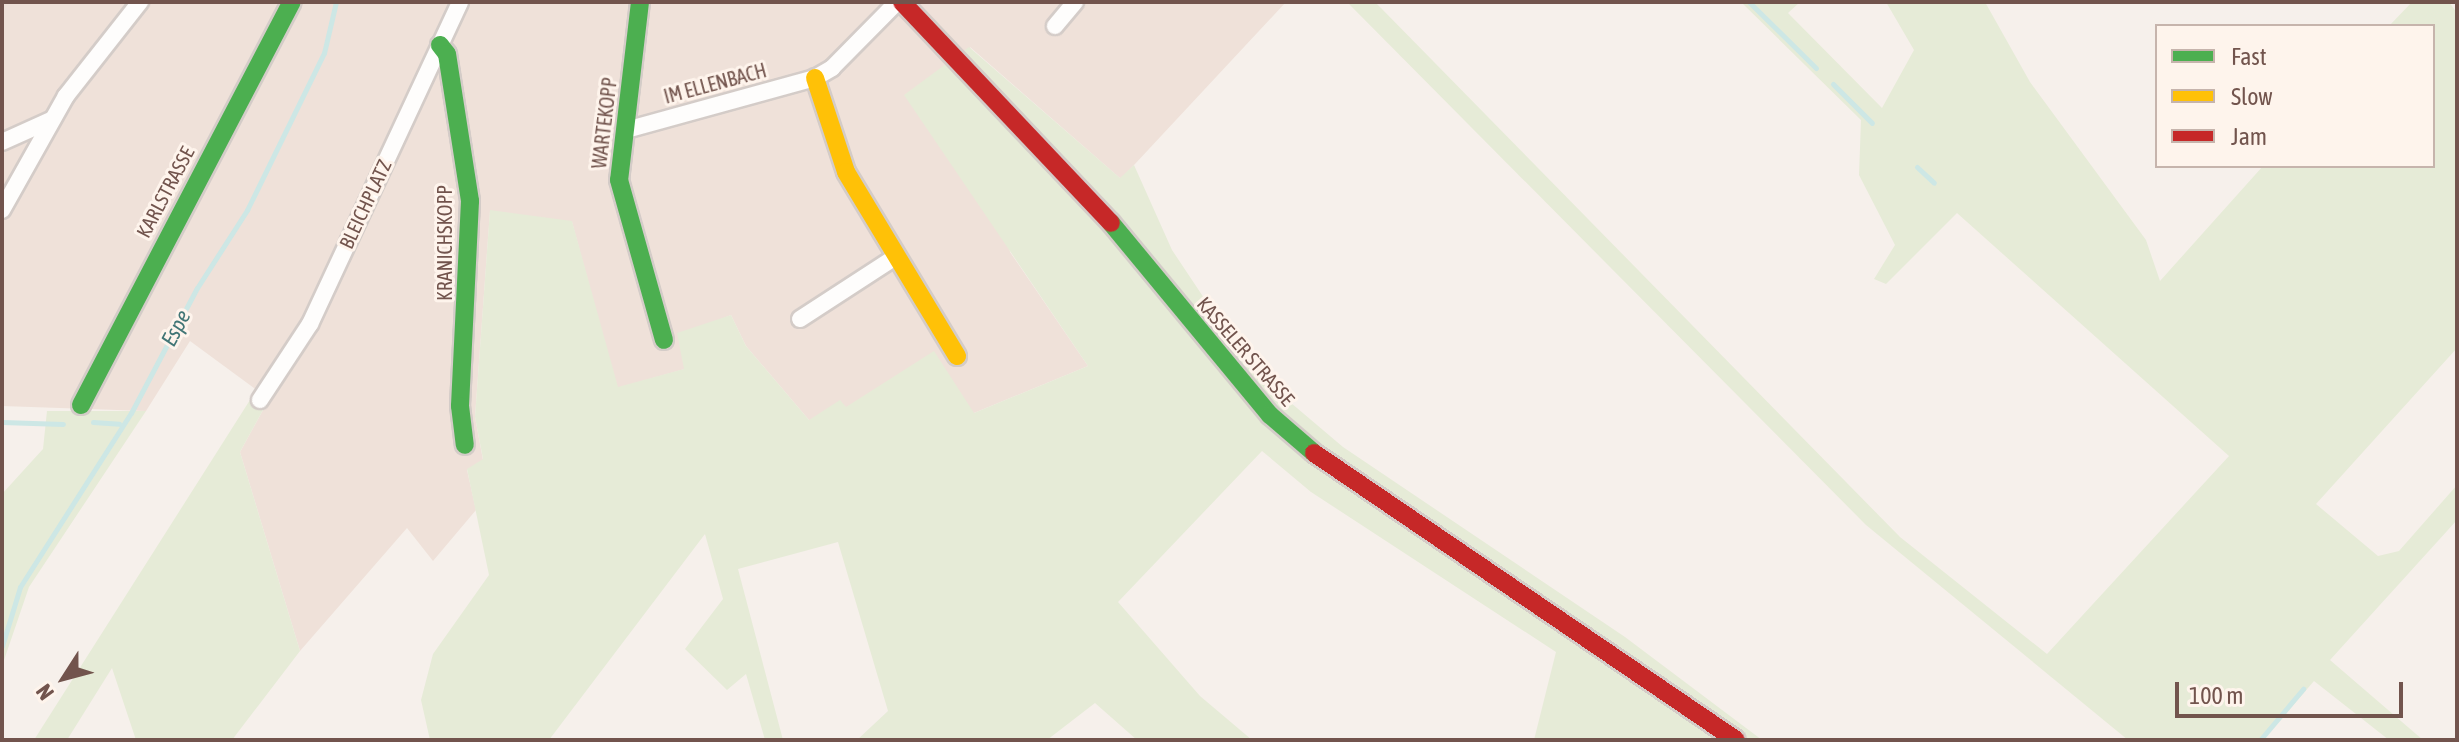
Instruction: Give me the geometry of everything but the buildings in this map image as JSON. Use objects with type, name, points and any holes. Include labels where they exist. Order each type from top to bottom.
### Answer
[{"type":"street","points":[[2,210],[51,120],[140,2]]},
{"type":"street","name":"KARLSTRASSE","points":[[81,405],[292,2]]},
{"type":"street","name":"BLEICHPLATZ","points":[[260,400],[310,324],[460,2]]},
{"type":"street","name":"WARTEKOPP","points":[[640,2],[619,180],[664,340]]},
{"type":"street","name":"IM ELLENBACH","points":[[626,130],[815,78],[832,68],[899,2]]},
{"type":"street","name":"KASSELER STRASSE","points":[[899,2],[1114,227],[1270,415],[1317,455],[1736,740]]},
{"type":"street","points":[[1055,26],[1075,2]]},
{"type":"street","name":"KRANICHSKOPP","points":[[440,45],[447,54],[470,201],[460,406],[465,445]]},
{"type":"street","points":[[815,78],[846,172],[957,356]]},
{"type":"street","points":[[2,142],[51,120]]},
{"type":"street","points":[[800,319],[897,256]]},
{"type":"shaded area","points":[[2,2],[1286,2],[1121,179],[970,47],[1010,252],[1088,366],[974,413],[809,420],[746,346],[731,315],[714,322],[685,369],[617,388],[572,222],[490,211],[475,417],[483,460],[467,470],[476,510],[433,561],[407,528],[300,651],[240,452],[269,399],[190,341],[146,411],[2,406]]},
{"type":"green space","points":[[1347,2],[1375,2],[1900,537],[2047,654],[2229,456],[1957,213],[1886,284],[1874,279],[1895,245],[1859,175],[1861,120],[1741,2],[1800,2],[1788,13],[1882,108],[1914,50],[1886,2],[1985,2],[2030,82],[2146,240],[2160,281],[2261,168],[2435,168],[2435,24],[2391,24],[2412,2],[2449,2],[2457,13],[2457,348],[2316,504],[2378,556],[2399,551],[2457,485],[2457,520],[2330,660],[2423,740],[2389,740],[2314,681],[2263,740],[2128,740],[1866,525]]},
{"type":"green space","points":[[969,47],[1120,178],[1134,165],[1172,250],[1244,358],[1271,386],[1343,447],[1625,637],[1762,740],[1534,740],[1556,652],[1311,492],[1262,451],[1118,602],[1200,696],[1252,740],[1137,740],[1095,703],[1047,740],[857,740],[888,711],[838,542],[738,569],[783,740],[765,740],[746,674],[727,690],[685,649],[723,599],[705,534],[549,740],[430,740],[421,700],[433,654],[489,575],[467,469],[483,459],[475,417],[490,210],[572,221],[618,387],[684,369],[677,333],[731,315],[746,346],[809,420],[840,400],[846,407],[934,351],[974,413],[1088,366],[904,95]]},
{"type":"green space","points":[[257,389],[269,399],[240,452],[300,651],[232,740],[136,740],[112,668],[67,740],[34,740]]},
{"type":"green space","points":[[47,411],[146,411],[29,587],[2,666],[2,494],[43,449]]},
{"type":"waterway","name":"Espe","points":[[2,646],[20,587],[131,413],[197,288],[247,210],[324,53],[336,2]]},
{"type":"waterway","points":[[1749,2],[1816,68]]},
{"type":"waterway","points":[[1833,84],[1872,123]]},
{"type":"waterway","points":[[1917,167],[1934,183]]},
{"type":"waterway","points":[[2,422],[63,424]]},
{"type":"waterway","points":[[93,422],[119,424]]},
{"type":"waterway","points":[[2260,740],[2303,689]]},
{"type":"traffic: fast","points":[[81,405],[292,2]]},
{"type":"traffic: fast","points":[[640,2],[619,180],[664,340]]},
{"type":"traffic: fast","points":[[440,45],[447,54],[470,201],[460,406],[465,445]]},
{"type":"traffic: fast","points":[[1111,223],[1270,415],[1314,453]]},
{"type":"traffic: slow","points":[[815,78],[846,172],[957,356]]},
{"type":"traffic: jam","points":[[902,2],[1111,223]]},
{"type":"traffic: jam","points":[[1314,453],[1736,740]]}]
